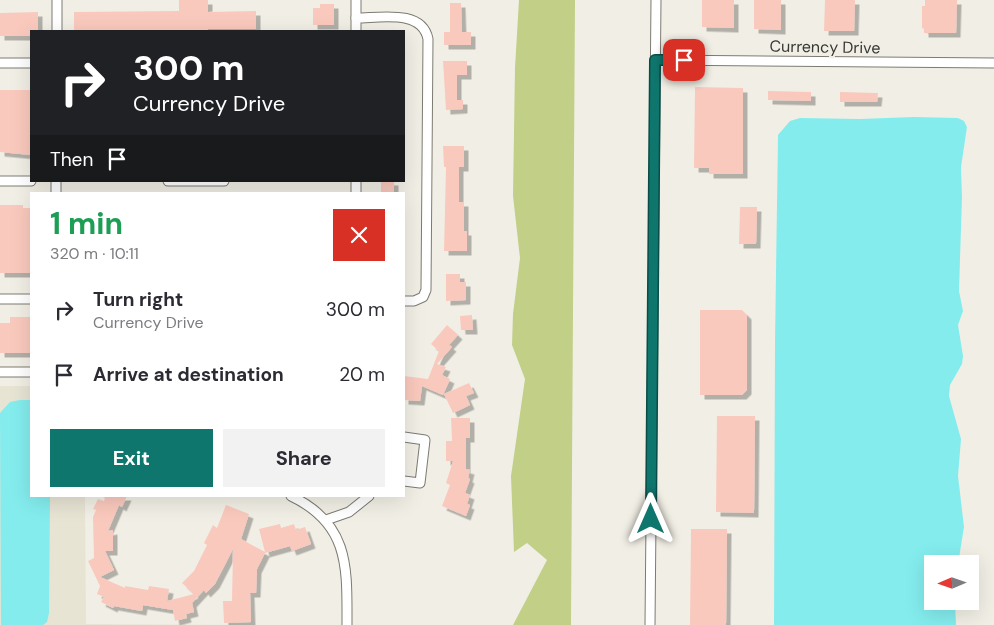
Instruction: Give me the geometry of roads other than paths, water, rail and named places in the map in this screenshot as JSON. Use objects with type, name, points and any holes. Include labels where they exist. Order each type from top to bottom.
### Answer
[{"type":"street","points":[[57,0],[57,30]]},
{"type":"street","points":[[356,0],[356,30]]},
{"type":"street","points":[[650,625],[656,0]]},
{"type":"street","points":[[356,18],[411,18],[421,24],[426,32],[426,290],[423,297],[414,301],[405,301]]},
{"type":"street","name":"Currency Drive","points":[[655,60],[994,63]]},
{"type":"street","points":[[0,63],[30,63]]},
{"type":"street","points":[[0,181],[30,181]]},
{"type":"street","points":[[0,299],[30,299]]},
{"type":"street","points":[[0,372],[30,372]]},
{"type":"street","points":[[405,437],[425,440],[420,483],[405,480]]},
{"type":"street","points":[[293,497],[303,502],[326,520],[338,538],[345,559],[347,625]]},
{"type":"street","points":[[326,520],[349,512],[368,497]]},
{"type":"water","points":[[800,118],[958,118],[964,121],[967,127],[961,167],[959,291],[963,311],[958,325],[963,356],[962,364],[950,385],[949,396],[961,439],[958,476],[964,527],[959,555],[924,555],[924,610],[955,610],[956,625],[774,625],[778,135],[790,121]]},
{"type":"water","points":[[30,400],[30,497],[50,497],[49,613],[47,622],[43,625],[1,625],[0,413],[10,402]]}]
